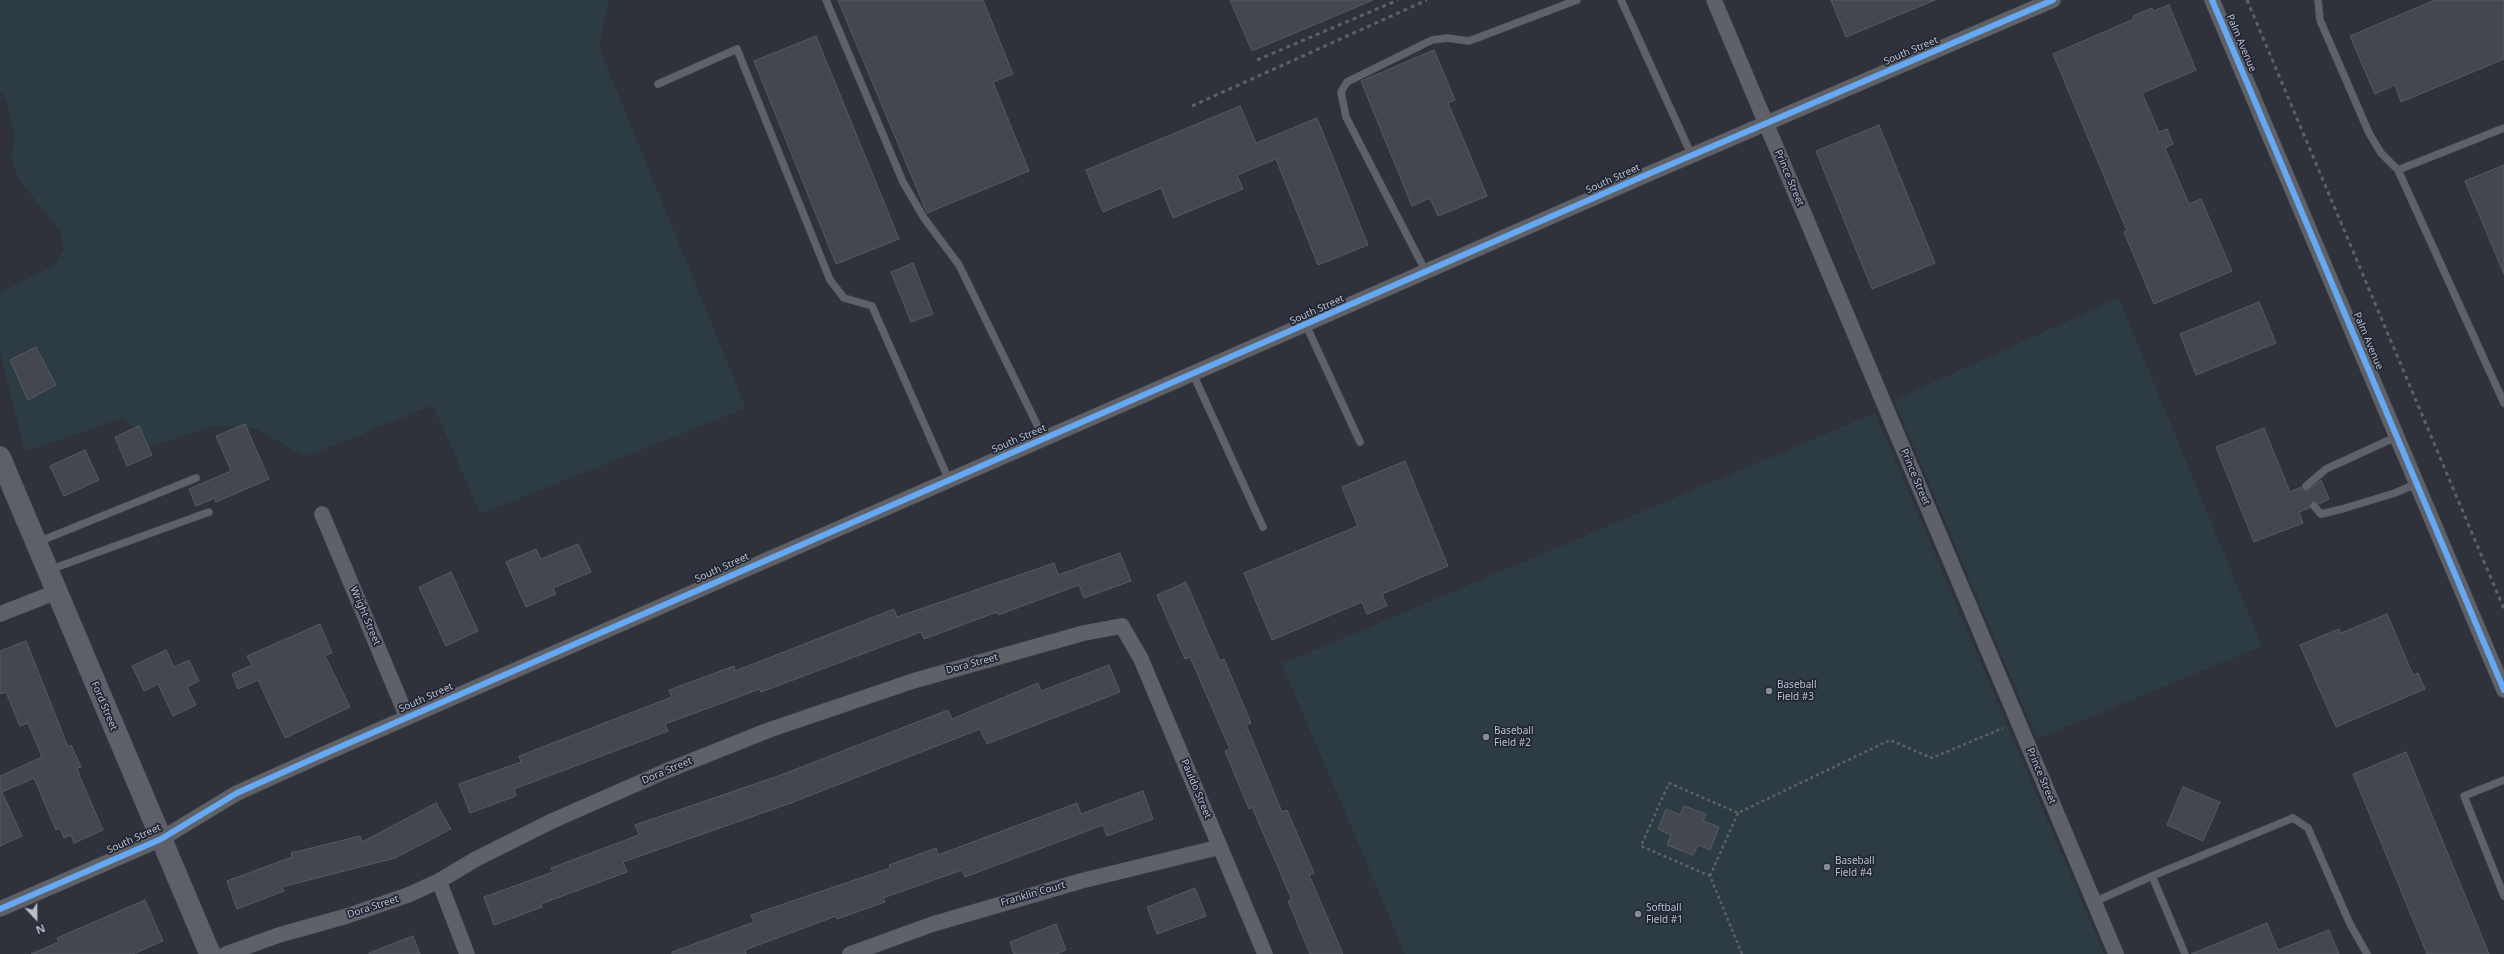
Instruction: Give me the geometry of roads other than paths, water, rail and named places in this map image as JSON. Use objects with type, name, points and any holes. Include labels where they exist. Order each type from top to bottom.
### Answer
[{"type":"street","name":"Prince Street","points":[[1714,0],[2116,954]]},
{"type":"street","name":"South Street","points":[[0,909],[161,839],[237,793],[407,717],[2053,0]]},
{"type":"street","name":"Palm Avenue","points":[[2212,0],[2418,483],[2504,690]]},
{"type":"street","name":"Ford Street","points":[[0,457],[210,954]]},
{"type":"street","name":"Wright Street","points":[[322,514],[407,717]]},
{"type":"street","points":[[0,614],[56,592]]},
{"type":"street","name":"Pauldo Street","points":[[1122,626],[1141,660],[1265,954]]},
{"type":"street","name":"Dora Street","points":[[226,954],[279,935],[382,905],[439,881],[552,821],[666,771],[769,730],[913,681],[1084,633],[1122,626]]},
{"type":"street","name":"Franklin Court","points":[[850,954],[933,924],[1081,881],[1220,847]]},
{"type":"street","points":[[439,881],[467,954]]},
{"type":"lane","points":[[826,0],[902,182],[924,218],[959,265],[1044,439]]},
{"type":"lane","points":[[1426,272],[1346,117],[1341,92],[1347,82],[1432,40],[1447,38],[1469,41],[1577,0]]},
{"type":"lane","points":[[1621,0],[1692,156]]},
{"type":"lane","points":[[2318,0],[2320,20],[2369,132],[2381,153],[2398,170],[2504,403]]},
{"type":"lane","points":[[658,84],[737,49],[830,280],[844,298],[872,306],[949,480]]},
{"type":"lane","points":[[2398,170],[2504,128]]},
{"type":"lane","points":[[1306,325],[1360,442]]},
{"type":"lane","points":[[1193,374],[1263,527]]},
{"type":"lane","points":[[2306,486],[2326,469],[2398,436]]},
{"type":"lane","points":[[36,543],[196,478]]},
{"type":"lane","points":[[2314,506],[2321,514],[2395,493],[2418,483]]},
{"type":"lane","points":[[47,571],[209,512]]},
{"type":"lane","points":[[2504,780],[2464,796],[2504,896]]},
{"type":"lane","points":[[2094,902],[2152,876],[2292,818],[2308,828],[2350,924],[2367,954]]},
{"type":"lane","points":[[2152,876],[2185,954]]},
{"type":"railway","points":[[1257,60],[1398,0]]},
{"type":"railway","points":[[1192,106],[1427,0]]},
{"type":"railway","points":[[2247,0],[2504,609]]},
{"type":"place","name":"Baseball Field #3","points":[[1769,691]]},
{"type":"place","name":"Baseball Field #2","points":[[1486,737]]},
{"type":"place","name":"Baseball Field #4","points":[[1827,867]]},
{"type":"place","name":"Softball Field #1","points":[[1638,914]]}]
